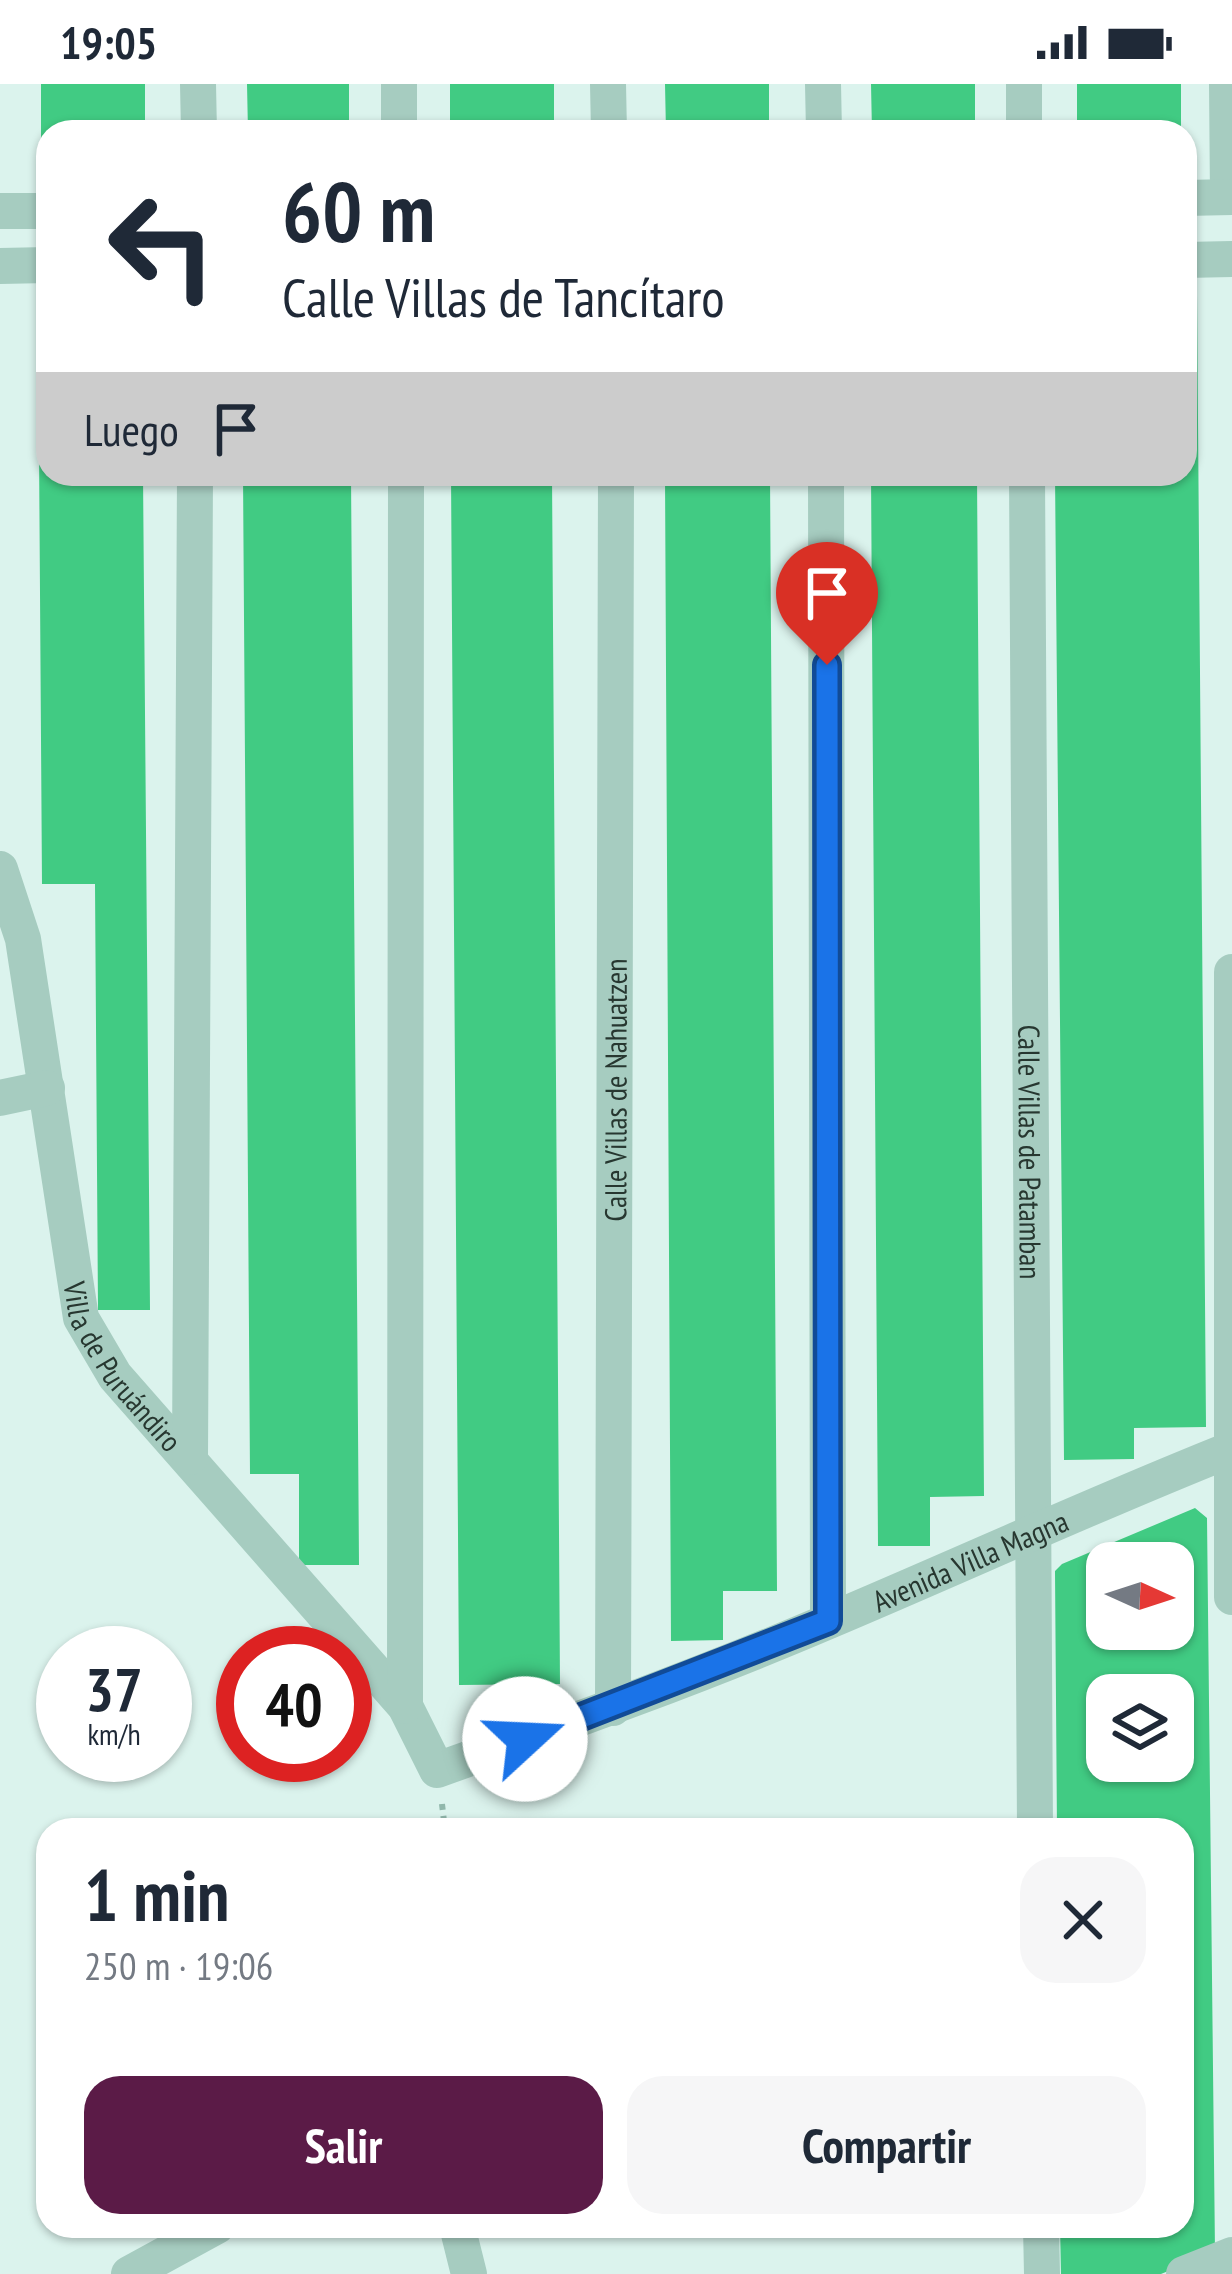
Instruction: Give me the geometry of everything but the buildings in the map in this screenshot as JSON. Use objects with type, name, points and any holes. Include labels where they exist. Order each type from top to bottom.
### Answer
[{"type":"street","points":[[198,84],[199,120]]},
{"type":"street","points":[[399,84],[399,120]]},
{"type":"street","points":[[608,84],[609,120]]},
{"type":"street","points":[[823,84],[824,120]]},
{"type":"street","points":[[1024,84],[1024,120]]},
{"type":"street","points":[[1197,198],[1230,197],[1227,84]]},
{"type":"street","points":[[0,211],[36,211]]},
{"type":"street","points":[[1197,260],[1232,259]]},
{"type":"street","points":[[0,266],[36,265]]},
{"type":"street","points":[[190,1457],[195,486]]},
{"type":"street","points":[[405,1706],[406,486]]},
{"type":"street","name":"Calle Villas de Nahuatzen","points":[[613,1708],[616,486]]},
{"type":"street","points":[[826,486],[828,1621]]},
{"type":"street","name":"Calle Villas de Patamban","points":[[1027,486],[1035,1818]]},
{"type":"street","name":"Villa de Puruándiro","points":[[0,869],[23,939],[81,1318],[115,1376],[405,1706],[437,1770]]},
{"type":"street","points":[[1232,972],[1232,1597]]},
{"type":"street","points":[[0,1098],[47,1088]]},
{"type":"street","name":"Avenida Villa Magna","points":[[437,1770],[613,1708],[1231,1450]]},
{"type":"street","points":[[128,2274],[179,2262],[204,2238]]},
{"type":"street","points":[[460,2238],[469,2274]]},
{"type":"street","points":[[1041,2238],[1042,2274]]},
{"type":"street","points":[[1184,2274],[1232,2255]]},
{"type":"route","points":[[525,1739],[828,1621],[827,665]]}]
